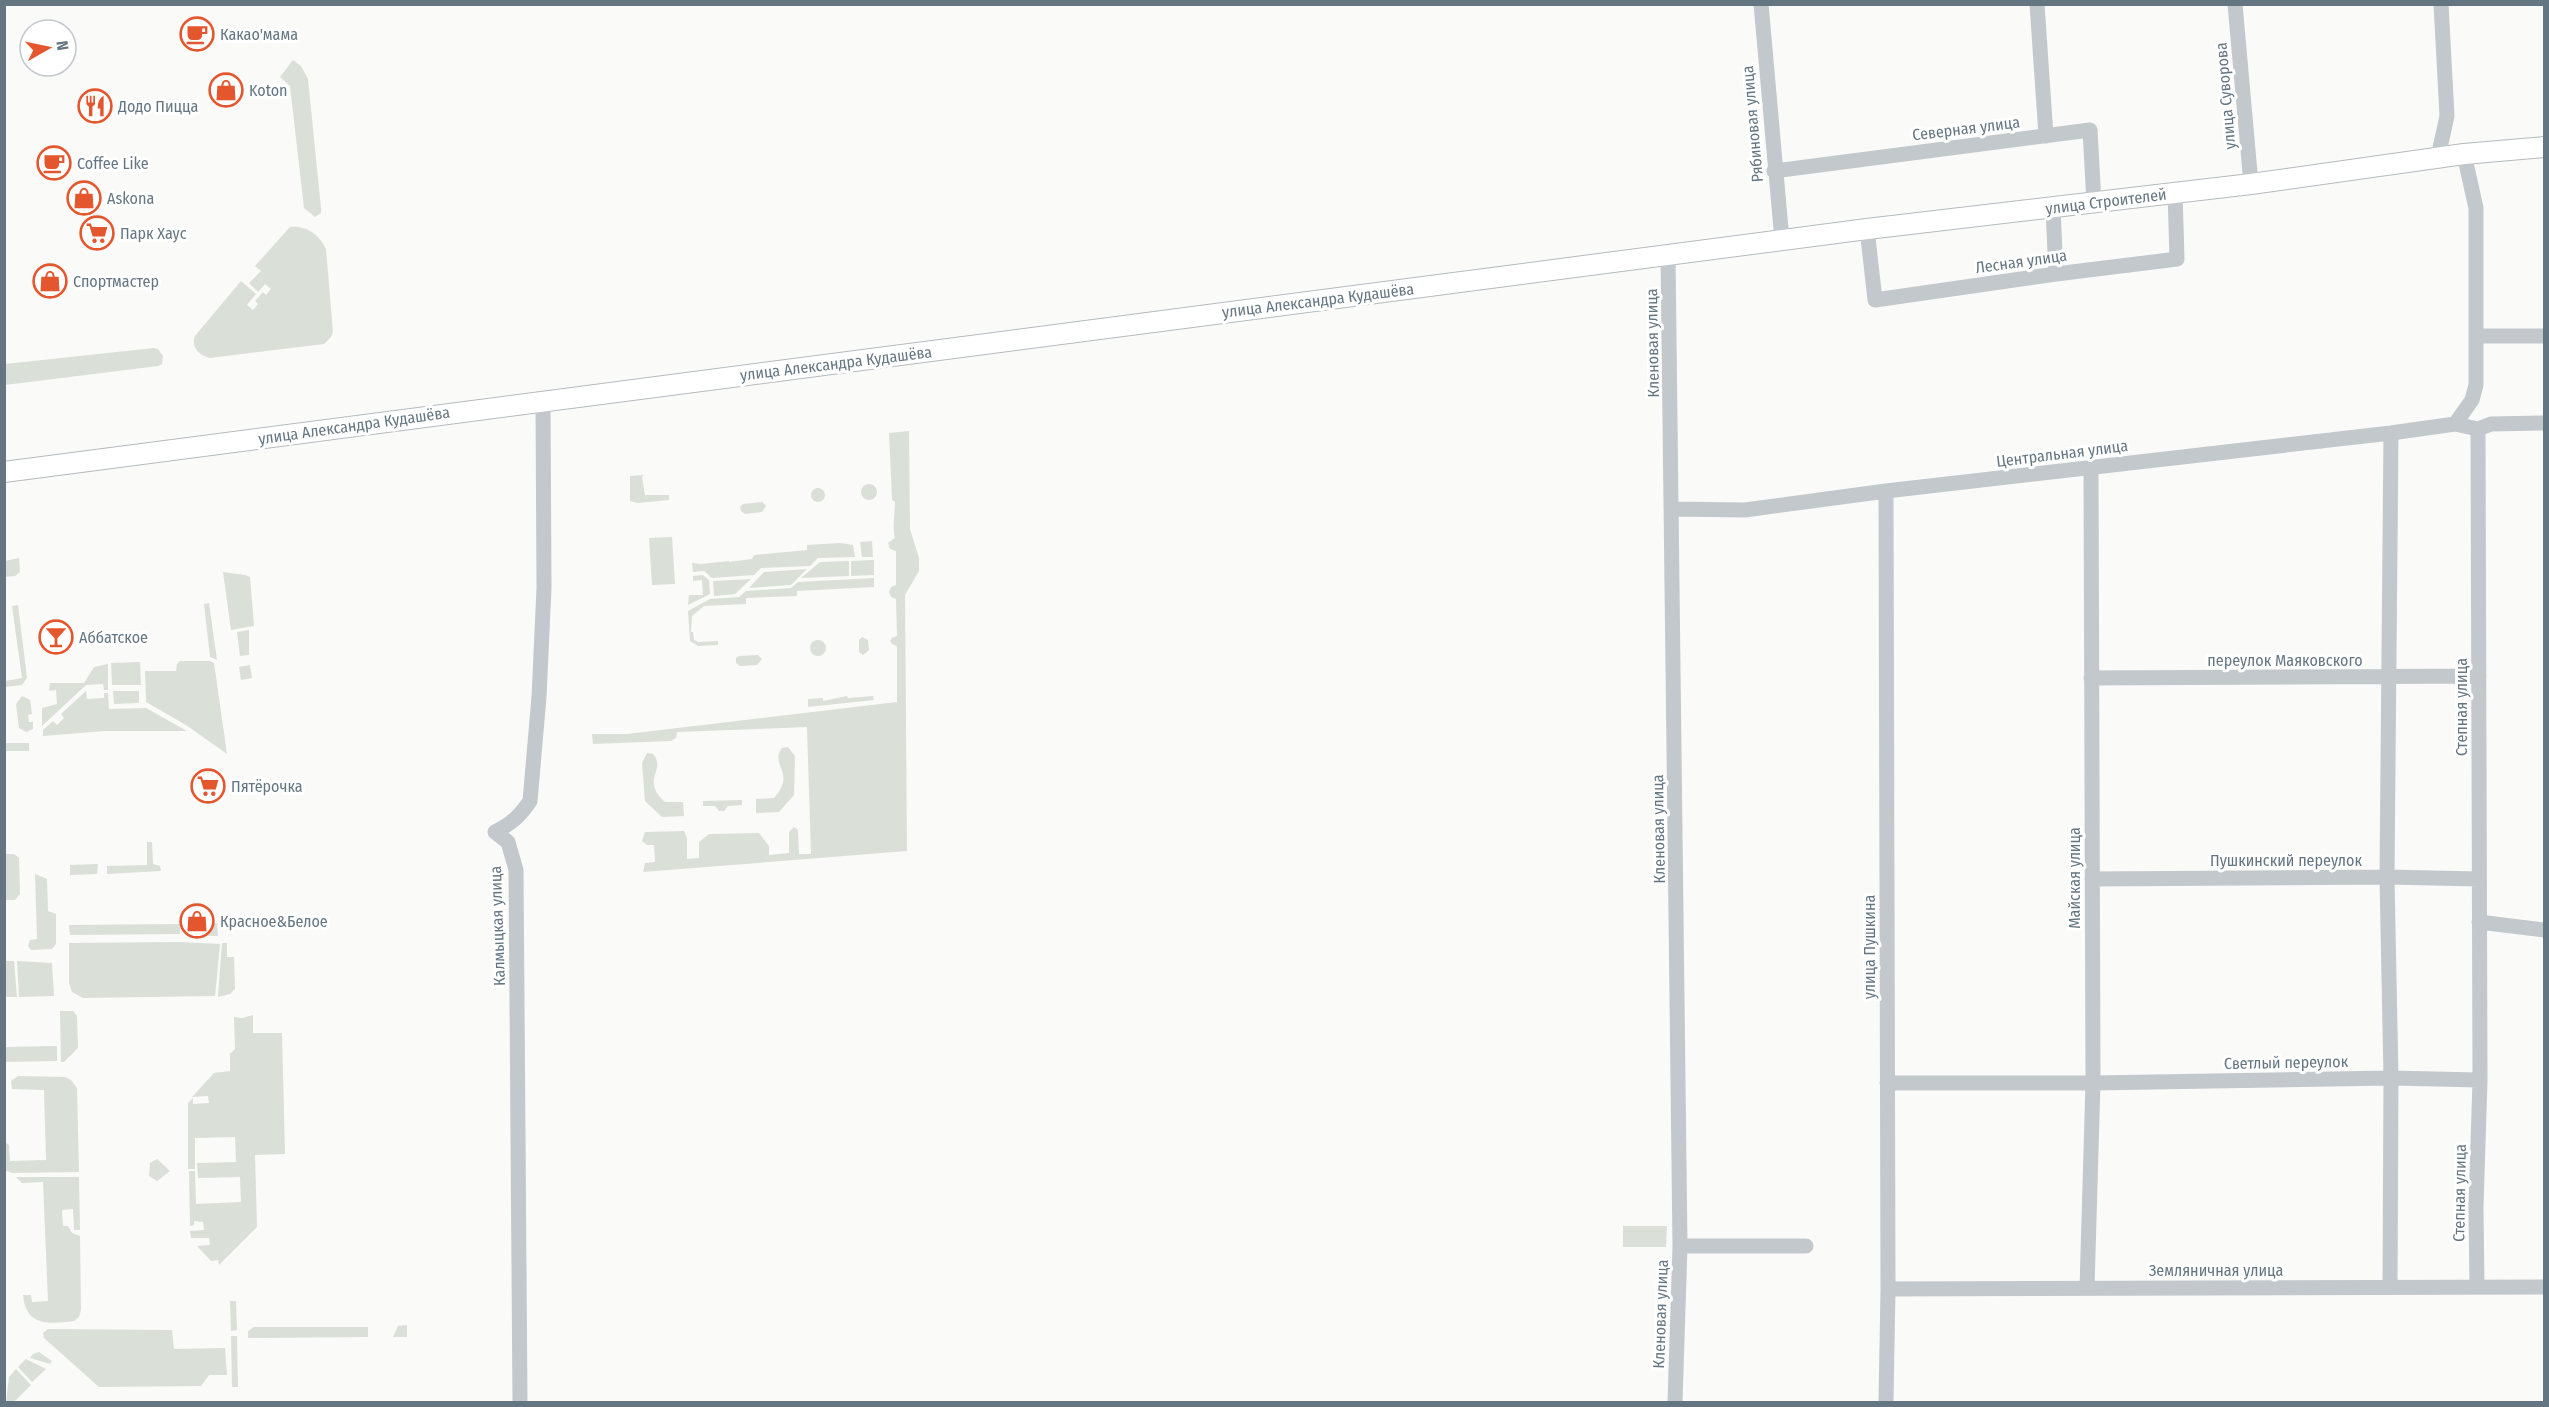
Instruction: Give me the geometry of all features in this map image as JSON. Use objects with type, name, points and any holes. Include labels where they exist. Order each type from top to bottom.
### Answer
[{"type":"main road","name":"улица Строителей","points":[[1668,255],[2251,184],[2438,157],[2544,147]]},
{"type":"main road","name":"улица Александра Кудашёва","points":[[4,472],[1668,255]]},
{"type":"street","name":"Рябиновая улица","points":[[1761,4],[1774,171],[1782,240]]},
{"type":"street","points":[[2037,4],[2046,136]]},
{"type":"street","name":"улица Суворова","points":[[2235,4],[2251,184]]},
{"type":"street","points":[[2438,157],[2447,116],[2441,4]]},
{"type":"street","name":"Северная улица","points":[[1774,171],[2090,130],[2094,203]]},
{"type":"street","points":[[2464,154],[2476,208],[2476,385],[2472,400],[2456,424],[2478,429],[2491,424],[2544,423]]},
{"type":"street","name":"Лесная улица","points":[[1867,229],[1875,300],[2177,259],[2175,192]]},
{"type":"street","points":[[2053,208],[2056,274]]},
{"type":"street","name":"Кленовая улица","points":[[1668,255],[1673,509],[1680,1246],[1675,1402]]},
{"type":"street","points":[[2476,336],[2544,336]]},
{"type":"street","name":"Калмыцкая улица","points":[[520,1402],[516,870],[508,842],[495,832],[509,825],[522,813],[530,801],[539,697],[544,588],[543,401]]},
{"type":"street","name":"Центральная улица","points":[[1673,509],[1744,510],[1886,491],[2456,424]]},
{"type":"street","name":"Степная улица","points":[[2477,1287],[2476,1207],[2480,1080],[2478,429]]},
{"type":"street","points":[[2390,1287],[2391,1078],[2387,877],[2391,433]]},
{"type":"street","name":"Майская улица","points":[[2087,1288],[2093,1083],[2091,468]]},
{"type":"street","name":"улица Пушкина","points":[[1886,491],[1888,1289],[1886,1402]]},
{"type":"street","name":"переулок Маяковского","points":[[2091,678],[2479,676]]},
{"type":"street","name":"Пушкинский переулок","points":[[2092,879],[2387,877],[2480,879]]},
{"type":"street","points":[[2479,922],[2544,930]]},
{"type":"street","name":"Светлый переулок","points":[[1887,1083],[2093,1083],[2391,1078],[2480,1080]]},
{"type":"street","points":[[1680,1246],[1806,1246]]},
{"type":"street","name":"Земляничная улица","points":[[1888,1289],[2544,1287]]},
{"type":"shaded area","points":[[293,60],[301,66],[308,79],[321,208],[321,213],[315,217],[304,208],[290,86],[280,77]]},
{"type":"shaded area","points":[[290,227],[307,229],[312,232],[326,249],[333,332],[331,337],[324,344],[210,358],[200,353],[194,344],[195,336],[241,281],[256,294],[247,305],[253,310],[258,304],[255,301],[263,292],[266,295],[271,289],[265,284],[258,292],[249,283],[261,271],[255,266]]},
{"type":"shaded area","points":[[158,349],[163,356],[162,364],[158,366],[5,385],[5,364]]},
{"type":"shaded area","points":[[909,431],[910,529],[919,558],[919,571],[905,595],[907,851],[643,872],[645,863],[655,862],[654,845],[647,845],[642,841],[645,832],[684,831],[687,838],[687,859],[699,858],[699,842],[709,834],[759,833],[769,846],[769,855],[789,853],[789,832],[794,827],[798,830],[799,854],[811,854],[807,727],[677,732],[676,738],[671,741],[593,744],[592,734],[627,734],[897,702],[897,646],[890,641],[897,636],[896,599],[891,597],[889,592],[891,587],[896,585],[896,551],[890,549],[888,543],[895,538],[895,502],[892,500],[889,433]]},
{"type":"shaded area","points":[[644,475],[642,477],[645,495],[669,495],[669,500],[638,503],[630,501],[630,476]]},
{"type":"shaded area","points":[[869,484],[877,492],[869,500],[861,492]]},
{"type":"shaded area","points":[[815,488],[821,488],[825,495],[821,502],[815,502],[811,498],[811,492]]},
{"type":"shaded area","points":[[762,502],[766,506],[762,512],[745,514],[741,511],[740,507],[743,504]]},
{"type":"shaded area","points":[[672,537],[675,584],[652,585],[649,538]]},
{"type":"shaded area","points":[[872,541],[873,557],[862,557],[860,542]]},
{"type":"shaded area","points":[[840,543],[853,545],[855,557],[818,558],[810,566],[761,568],[754,575],[712,578],[704,571],[693,572],[692,563],[752,559],[754,555],[807,550],[807,545]]},
{"type":"shaded area","points":[[19,558],[20,572],[15,576],[5,577],[5,561]]},
{"type":"shaded area","points":[[874,560],[874,575],[851,576],[851,561]]},
{"type":"shaded area","points":[[849,561],[849,576],[801,578],[820,562]]},
{"type":"shaded area","points":[[807,569],[791,585],[749,588],[764,572]]},
{"type":"shaded area","points":[[223,572],[250,577],[254,626],[231,630]]},
{"type":"shaded area","points":[[703,575],[709,580],[710,594],[688,605],[689,595],[703,595],[702,580],[693,581],[693,576]]},
{"type":"shaded area","points":[[874,578],[874,587],[797,591],[797,596],[746,598],[746,604],[704,606],[692,616],[691,632],[693,632],[694,640],[698,642],[718,641],[718,645],[698,646],[690,641],[688,611],[710,599],[739,597],[746,591],[791,588],[798,582]]},
{"type":"shaded area","points":[[751,579],[735,594],[714,596],[713,581]]},
{"type":"shaded area","points":[[209,603],[217,660],[210,657],[204,604]]},
{"type":"shaded area","points":[[18,605],[27,678],[22,685],[5,687],[5,681],[22,678],[12,606]]},
{"type":"shaded area","points":[[249,630],[249,655],[240,656],[237,632]]},
{"type":"shaded area","points":[[862,637],[868,640],[869,650],[863,655],[859,652],[859,640]]},
{"type":"shaded area","points":[[818,640],[826,648],[818,656],[810,648]]},
{"type":"shaded area","points":[[758,655],[762,659],[757,665],[740,666],[736,663],[736,658],[739,656]]},
{"type":"shaded area","points":[[180,661],[214,663],[227,754],[186,725],[146,702],[145,671],[176,671]]},
{"type":"shaded area","points":[[140,662],[141,685],[112,685],[111,663]]},
{"type":"shaded area","points":[[108,664],[108,690],[104,690],[103,684],[86,685],[42,726],[42,708],[57,704],[56,690],[49,691],[50,683],[84,683],[94,667]]},
{"type":"shaded area","points":[[250,665],[252,678],[241,680],[239,667]]},
{"type":"shaded area","points":[[86,691],[87,699],[104,698],[104,693],[108,693],[109,709],[146,708],[187,731],[105,731],[43,736],[43,730],[53,721],[57,725],[64,718],[61,714]]},
{"type":"shaded area","points":[[113,691],[139,691],[139,703],[114,704]]},
{"type":"shaded area","points":[[22,696],[30,700],[32,714],[28,715],[29,722],[33,722],[33,729],[26,732],[19,728],[16,704]]},
{"type":"shaded area","points":[[847,696],[848,698],[873,696],[874,700],[808,707],[808,699],[823,698],[823,701]]},
{"type":"shaded area","points":[[5,743],[29,743],[29,751],[5,751]]},
{"type":"shaded area","points":[[788,747],[795,756],[794,795],[779,812],[756,813],[756,799],[774,798],[780,789],[783,776],[778,759],[782,748]]},
{"type":"shaded area","points":[[647,753],[653,754],[657,760],[654,781],[658,794],[665,802],[683,802],[684,816],[662,817],[645,801],[642,763]]},
{"type":"shaded area","points":[[742,800],[742,805],[728,806],[724,811],[719,811],[715,806],[703,806],[703,801]]},
{"type":"shaded area","points":[[147,842],[152,842],[153,864],[160,866],[161,871],[107,874],[107,866],[147,865]]},
{"type":"shaded area","points":[[4,854],[14,854],[19,858],[20,894],[15,900],[5,900]]},
{"type":"shaded area","points":[[98,864],[97,874],[70,875],[70,865]]},
{"type":"shaded area","points":[[35,874],[47,879],[48,911],[56,914],[56,944],[52,949],[31,950],[28,946],[30,940],[37,939]]},
{"type":"shaded area","points":[[217,923],[218,936],[202,934],[202,925]]},
{"type":"shaded area","points":[[180,924],[180,934],[70,935],[69,925]]},
{"type":"shaded area","points":[[69,943],[220,944],[215,996],[83,998],[72,992],[69,983]]},
{"type":"shaded area","points":[[222,943],[227,943],[227,957],[234,957],[235,989],[230,994],[218,997]]},
{"type":"shaded area","points":[[4,961],[14,961],[17,997],[5,997]]},
{"type":"shaded area","points":[[17,961],[52,963],[54,996],[19,997]]},
{"type":"shaded area","points":[[60,1011],[73,1011],[77,1016],[78,1048],[64,1062],[61,1062]]},
{"type":"shaded area","points":[[253,1015],[253,1033],[282,1033],[285,1154],[255,1155],[257,1227],[219,1265],[218,1260],[211,1261],[197,1246],[210,1245],[209,1238],[191,1238],[190,1231],[204,1230],[203,1222],[194,1221],[194,1225],[190,1226],[189,1171],[195,1171],[196,1204],[241,1202],[240,1177],[198,1178],[197,1163],[236,1162],[235,1137],[195,1138],[195,1169],[188,1169],[188,1103],[193,1098],[193,1104],[209,1103],[208,1096],[192,1097],[214,1073],[230,1071],[230,1054],[235,1049],[234,1017],[242,1018]]},
{"type":"shaded area","points":[[57,1046],[57,1061],[5,1062],[5,1047]]},
{"type":"shaded area","points":[[18,1076],[65,1077],[71,1080],[77,1088],[79,1172],[12,1173],[5,1170],[6,1143],[9,1145],[10,1161],[46,1160],[44,1090],[12,1089],[11,1081]]},
{"type":"shaded area","points":[[157,1159],[170,1171],[157,1181],[149,1176],[150,1163]]},
{"type":"shaded area","points":[[16,1177],[79,1177],[80,1230],[74,1230],[73,1209],[62,1210],[63,1226],[68,1226],[72,1233],[80,1236],[81,1310],[79,1317],[74,1321],[48,1323],[40,1321],[29,1313],[25,1305],[23,1295],[31,1295],[32,1302],[48,1301],[43,1182],[22,1183]]},
{"type":"shaded area","points":[[1623,1226],[1667,1226],[1666,1247],[1623,1247]]},
{"type":"shaded area","points":[[230,1301],[236,1301],[237,1330],[231,1331]]},
{"type":"shaded area","points":[[407,1325],[407,1337],[393,1337],[398,1326]]},
{"type":"shaded area","points":[[254,1327],[368,1327],[368,1337],[248,1338],[248,1331]]},
{"type":"shaded area","points":[[48,1329],[172,1330],[174,1349],[225,1348],[227,1375],[209,1375],[201,1386],[99,1387],[44,1338],[43,1333]]},
{"type":"shaded area","points":[[231,1336],[237,1336],[238,1387],[232,1387]]},
{"type":"shaded area","points":[[39,1352],[52,1361],[50,1364],[30,1358]]},
{"type":"shaded area","points":[[26,1359],[46,1369],[32,1382],[18,1367]]},
{"type":"shaded area","points":[[16,1369],[31,1385],[14,1402],[6,1402],[9,1377]]},
{"type":"place","name":"Какао'мама","points":[[197,34]]},
{"type":"place","name":"Koton","points":[[226,90]]},
{"type":"place","name":"Додо Пицца","points":[[95,106]]},
{"type":"place","name":"Coffee Like","points":[[54,163]]},
{"type":"place","name":"Askona","points":[[84,198]]},
{"type":"place","name":"Парк Хаус","points":[[97,233]]},
{"type":"place","name":"Спортмастер","points":[[50,281]]},
{"type":"place","name":"Аббатское","points":[[56,637]]},
{"type":"place","name":"Пятёрочка","points":[[208,786]]},
{"type":"place","name":"Красное&Белое","points":[[197,921]]}]
